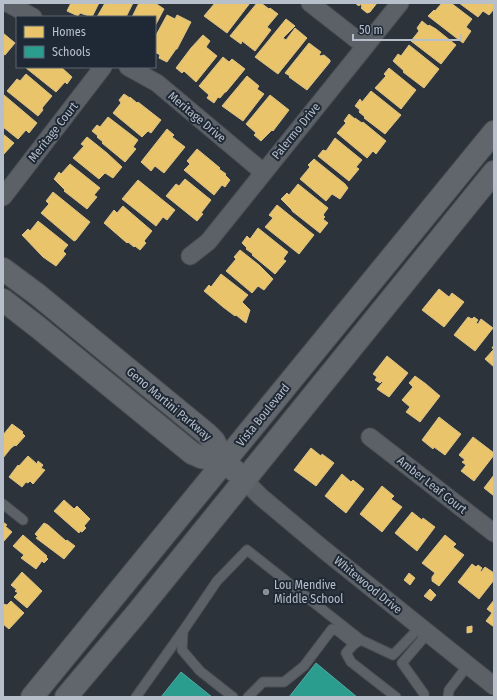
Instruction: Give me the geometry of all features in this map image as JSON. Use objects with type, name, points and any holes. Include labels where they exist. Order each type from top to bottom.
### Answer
[{"type":"main road","name":"Vista Boulevard","points":[[32,697],[494,132]]},
{"type":"main road","points":[[66,697],[136,614],[494,172]]},
{"type":"main road","name":"Geno Martini Parkway","points":[[3,269],[38,295],[207,434],[214,441],[224,462]]},
{"type":"main road","name":"Geno Martini Parkway","points":[[3,300],[192,453],[201,457],[224,462]]},
{"type":"main road","points":[[224,462],[244,480]]},
{"type":"street","points":[[7,3],[32,16]]},
{"type":"street","points":[[310,3],[365,46]]},
{"type":"street","name":"Palermo Drive","points":[[190,256],[208,242],[400,3]]},
{"type":"street","name":"Meritage Court","points":[[3,197],[103,68]]},
{"type":"street","name":"Meritage Drive","points":[[130,68],[157,83],[263,172]]},
{"type":"street","name":"Amber Leaf Court","points":[[370,436],[494,533]]},
{"type":"street","name":"Whitewood Drive","points":[[244,480],[261,497],[323,549],[494,686]]},
{"type":"lane","points":[[3,504],[23,520]]},
{"type":"lane","points":[[136,697],[217,581],[247,550],[357,642]]},
{"type":"lane","points":[[248,697],[263,682],[284,682],[304,666],[332,629],[357,642],[393,656],[402,663],[424,694],[424,697]]},
{"type":"lane","points":[[393,656],[424,630]]},
{"type":"lane","points":[[402,663],[424,630]]},
{"type":"lane","points":[[183,631],[182,650],[200,671],[233,697]]},
{"type":"lane","points":[[357,642],[346,653],[351,662],[396,697]]},
{"type":"lane","points":[[448,697],[449,690],[468,665]]},
{"type":"building: Homes","points":[[71,3],[99,3],[92,16],[80,13],[78,16],[67,11]]},
{"type":"building: Homes","points":[[105,3],[133,3],[126,16],[98,16]]},
{"type":"building: Homes","points":[[139,3],[155,3],[164,9],[156,24],[156,16],[132,16]]},
{"type":"building: Homes","points":[[215,3],[250,3],[227,33],[204,16]]},
{"type":"building: Homes","points":[[257,3],[261,3],[278,14],[267,27],[271,30],[255,51],[242,41],[241,44],[230,36]]},
{"type":"building: Homes","points":[[360,3],[377,3],[370,12],[367,13],[361,8]]},
{"type":"building: Homes","points":[[442,3],[451,3],[472,19],[466,27],[471,31],[463,43],[428,16]]},
{"type":"building: Homes","points":[[459,3],[494,3],[494,9],[489,15],[483,11],[478,17]]},
{"type":"building: Homes","points":[[167,15],[175,19],[177,15],[191,22],[177,49],[167,62],[159,58],[160,55],[156,53],[156,35]]},
{"type":"building: Homes","points":[[286,19],[295,26],[283,38],[286,40],[295,28],[307,38],[278,74],[255,57]]},
{"type":"building: Homes","points":[[422,21],[428,26],[429,25],[436,29],[456,45],[441,64],[411,41],[419,31],[417,28]]},
{"type":"building: Homes","points":[[3,33],[15,43],[5,55],[3,54]]},
{"type":"building: Homes","points":[[203,35],[210,41],[206,47],[217,56],[196,82],[184,71],[182,73],[176,68]]},
{"type":"building: Homes","points":[[309,43],[321,52],[319,55],[320,56],[324,55],[330,60],[330,62],[307,90],[285,73]]},
{"type":"building: Homes","points":[[409,45],[439,69],[424,88],[403,72],[404,71],[393,61],[398,54],[401,56]]},
{"type":"building: Homes","points":[[223,57],[229,62],[232,59],[245,69],[226,92],[220,98],[218,97],[214,103],[207,98],[209,95],[199,86]]},
{"type":"building: Homes","points":[[26,68],[62,68],[72,77],[67,84],[65,82],[56,92]]},
{"type":"building: Homes","points":[[389,68],[416,90],[401,109],[375,88],[386,76],[384,74]]},
{"type":"building: Homes","points":[[26,74],[52,96],[42,108],[43,110],[38,116],[7,91],[17,79],[20,81]]},
{"type":"building: Homes","points":[[247,76],[259,86],[257,89],[264,94],[243,121],[222,106]]},
{"type":"building: Homes","points":[[371,91],[401,115],[385,134],[364,118],[365,117],[359,112],[360,110],[355,106],[360,99],[362,102]]},
{"type":"building: Homes","points":[[124,94],[137,103],[138,102],[161,120],[151,133],[148,131],[142,137],[113,113],[121,103],[119,100]]},
{"type":"building: Homes","points":[[4,95],[37,123],[29,133],[26,130],[18,139],[3,127]]},
{"type":"building: Homes","points":[[270,95],[289,110],[273,131],[272,130],[261,141],[254,135],[256,133],[246,124]]},
{"type":"building: Homes","points":[[349,114],[362,123],[363,122],[386,141],[376,154],[373,151],[367,158],[337,133],[346,123],[344,121]]},
{"type":"building: Homes","points":[[108,117],[138,140],[133,147],[136,149],[125,162],[102,143],[103,142],[97,137],[98,136],[92,131],[97,125],[100,127]]},
{"type":"building: Homes","points":[[167,129],[174,135],[172,137],[185,147],[164,173],[155,166],[151,171],[141,162]]},
{"type":"building: Homes","points":[[3,134],[14,143],[3,155]]},
{"type":"building: Homes","points":[[87,137],[122,167],[113,178],[105,173],[99,179],[73,158],[84,146],[81,144]]},
{"type":"building: Homes","points":[[335,138],[362,160],[356,167],[359,169],[349,181],[318,156],[323,150],[326,151]]},
{"type":"building: Homes","points":[[197,149],[220,168],[219,169],[226,174],[225,175],[230,180],[225,187],[222,185],[214,195],[184,170],[190,164],[187,161]]},
{"type":"building: Homes","points":[[314,159],[348,188],[340,199],[332,194],[326,201],[300,179],[310,167],[308,165]]},
{"type":"building: Homes","points":[[70,164],[100,188],[94,195],[97,197],[87,209],[64,191],[65,190],[54,179],[59,172],[61,174]]},
{"type":"building: Homes","points":[[185,179],[211,200],[197,221],[166,196],[176,184],[179,186]]},
{"type":"building: Homes","points":[[138,180],[175,210],[167,220],[163,217],[156,226],[122,199]]},
{"type":"building: Homes","points":[[298,184],[328,208],[323,215],[325,217],[323,219],[328,223],[320,233],[292,211],[281,199],[287,193],[289,195]]},
{"type":"building: Homes","points":[[53,192],[90,222],[74,241],[41,213],[49,204],[46,201]]},
{"type":"building: Homes","points":[[277,205],[314,235],[299,254],[265,227],[273,218],[269,215]]},
{"type":"building: Homes","points":[[123,206],[152,231],[144,241],[146,243],[140,250],[128,242],[127,243],[104,223],[114,210],[117,213]]},
{"type":"building: Homes","points":[[38,221],[68,245],[63,251],[66,254],[56,266],[43,257],[22,235],[28,229],[30,231]]},
{"type":"building: Homes","points":[[258,228],[288,252],[283,259],[286,261],[275,274],[252,255],[253,254],[246,249],[247,248],[242,243],[247,236],[250,239]]},
{"type":"building: Homes","points":[[240,250],[259,265],[273,279],[264,290],[258,286],[252,293],[226,271],[236,259],[234,257]]},
{"type":"building: Homes","points":[[221,274],[248,295],[242,302],[250,310],[246,323],[223,307],[204,291],[209,285],[211,287]]},
{"type":"building: Homes","points":[[439,289],[449,297],[452,293],[464,302],[444,327],[422,310]]},
{"type":"building: Homes","points":[[468,317],[472,319],[474,317],[478,320],[476,323],[478,324],[481,319],[493,328],[475,351],[454,335]]},
{"type":"building: Homes","points":[[494,349],[494,367],[485,359]]},
{"type":"building: Homes","points":[[387,356],[408,373],[389,397],[377,389],[383,382],[382,381],[380,383],[375,380],[377,377],[373,374]]},
{"type":"building: Homes","points":[[415,376],[440,396],[420,422],[406,412],[410,407],[402,400],[413,387],[409,383]]},
{"type":"building: Homes","points":[[439,417],[461,434],[445,455],[434,447],[433,449],[422,440]]},
{"type":"building: Homes","points":[[12,424],[23,432],[22,433],[25,436],[16,446],[15,445],[11,448],[3,458],[3,435]]},
{"type":"building: Homes","points":[[473,437],[494,453],[474,481],[461,471],[466,465],[462,462],[465,460],[459,455]]},
{"type":"building: Homes","points":[[311,448],[321,456],[322,454],[334,463],[316,486],[294,470]]},
{"type":"building: Homes","points":[[28,456],[37,464],[38,461],[43,465],[41,468],[45,470],[33,484],[30,481],[28,483],[26,482],[22,487],[9,477],[18,465],[19,466]]},
{"type":"building: Homes","points":[[342,474],[351,482],[353,480],[364,489],[346,513],[325,496]]},
{"type":"building: Homes","points":[[494,475],[494,496],[484,488]]},
{"type":"building: Homes","points":[[382,486],[394,496],[391,499],[402,507],[382,532],[360,514]]},
{"type":"building: Homes","points":[[64,500],[74,509],[77,506],[90,519],[84,526],[86,528],[82,532],[80,531],[79,533],[54,511]]},
{"type":"building: Homes","points":[[412,512],[422,520],[423,518],[435,527],[417,551],[395,533]]},
{"type":"building: Homes","points":[[3,522],[12,532],[3,542]]},
{"type":"building: Homes","points":[[44,523],[66,541],[67,540],[75,546],[64,559],[36,538],[38,537],[35,534]]},
{"type":"building: Homes","points":[[23,535],[47,556],[46,557],[48,559],[44,563],[42,561],[36,569],[21,558],[24,555],[13,546]]},
{"type":"building: Homes","points":[[445,535],[456,544],[453,547],[464,555],[439,586],[432,581],[432,577],[435,573],[422,563]]},
{"type":"building: Homes","points":[[472,564],[476,567],[478,565],[482,568],[480,571],[481,572],[485,567],[494,573],[494,580],[479,599],[458,582]]},
{"type":"building: Homes","points":[[22,572],[42,591],[27,608],[14,597],[18,593],[15,591],[17,590],[11,585]]},
{"type":"building: Homes","points":[[409,573],[415,578],[410,585],[404,580]]},
{"type":"building: Homes","points":[[430,589],[436,595],[431,601],[424,596]]},
{"type":"building: Homes","points":[[494,600],[494,627],[486,621],[492,613],[487,609]]},
{"type":"building: Homes","points":[[11,601],[24,613],[9,629],[3,624],[3,604],[7,605]]},
{"type":"building: Homes","points":[[472,626],[472,632],[467,633],[467,627]]},
{"type":"building: Schools","points":[[316,663],[357,697],[289,697]]},
{"type":"building: Schools","points":[[181,672],[212,697],[161,697]]},
{"type":"place","name":"Lou Mendive Middle School","points":[[266,592]]}]
